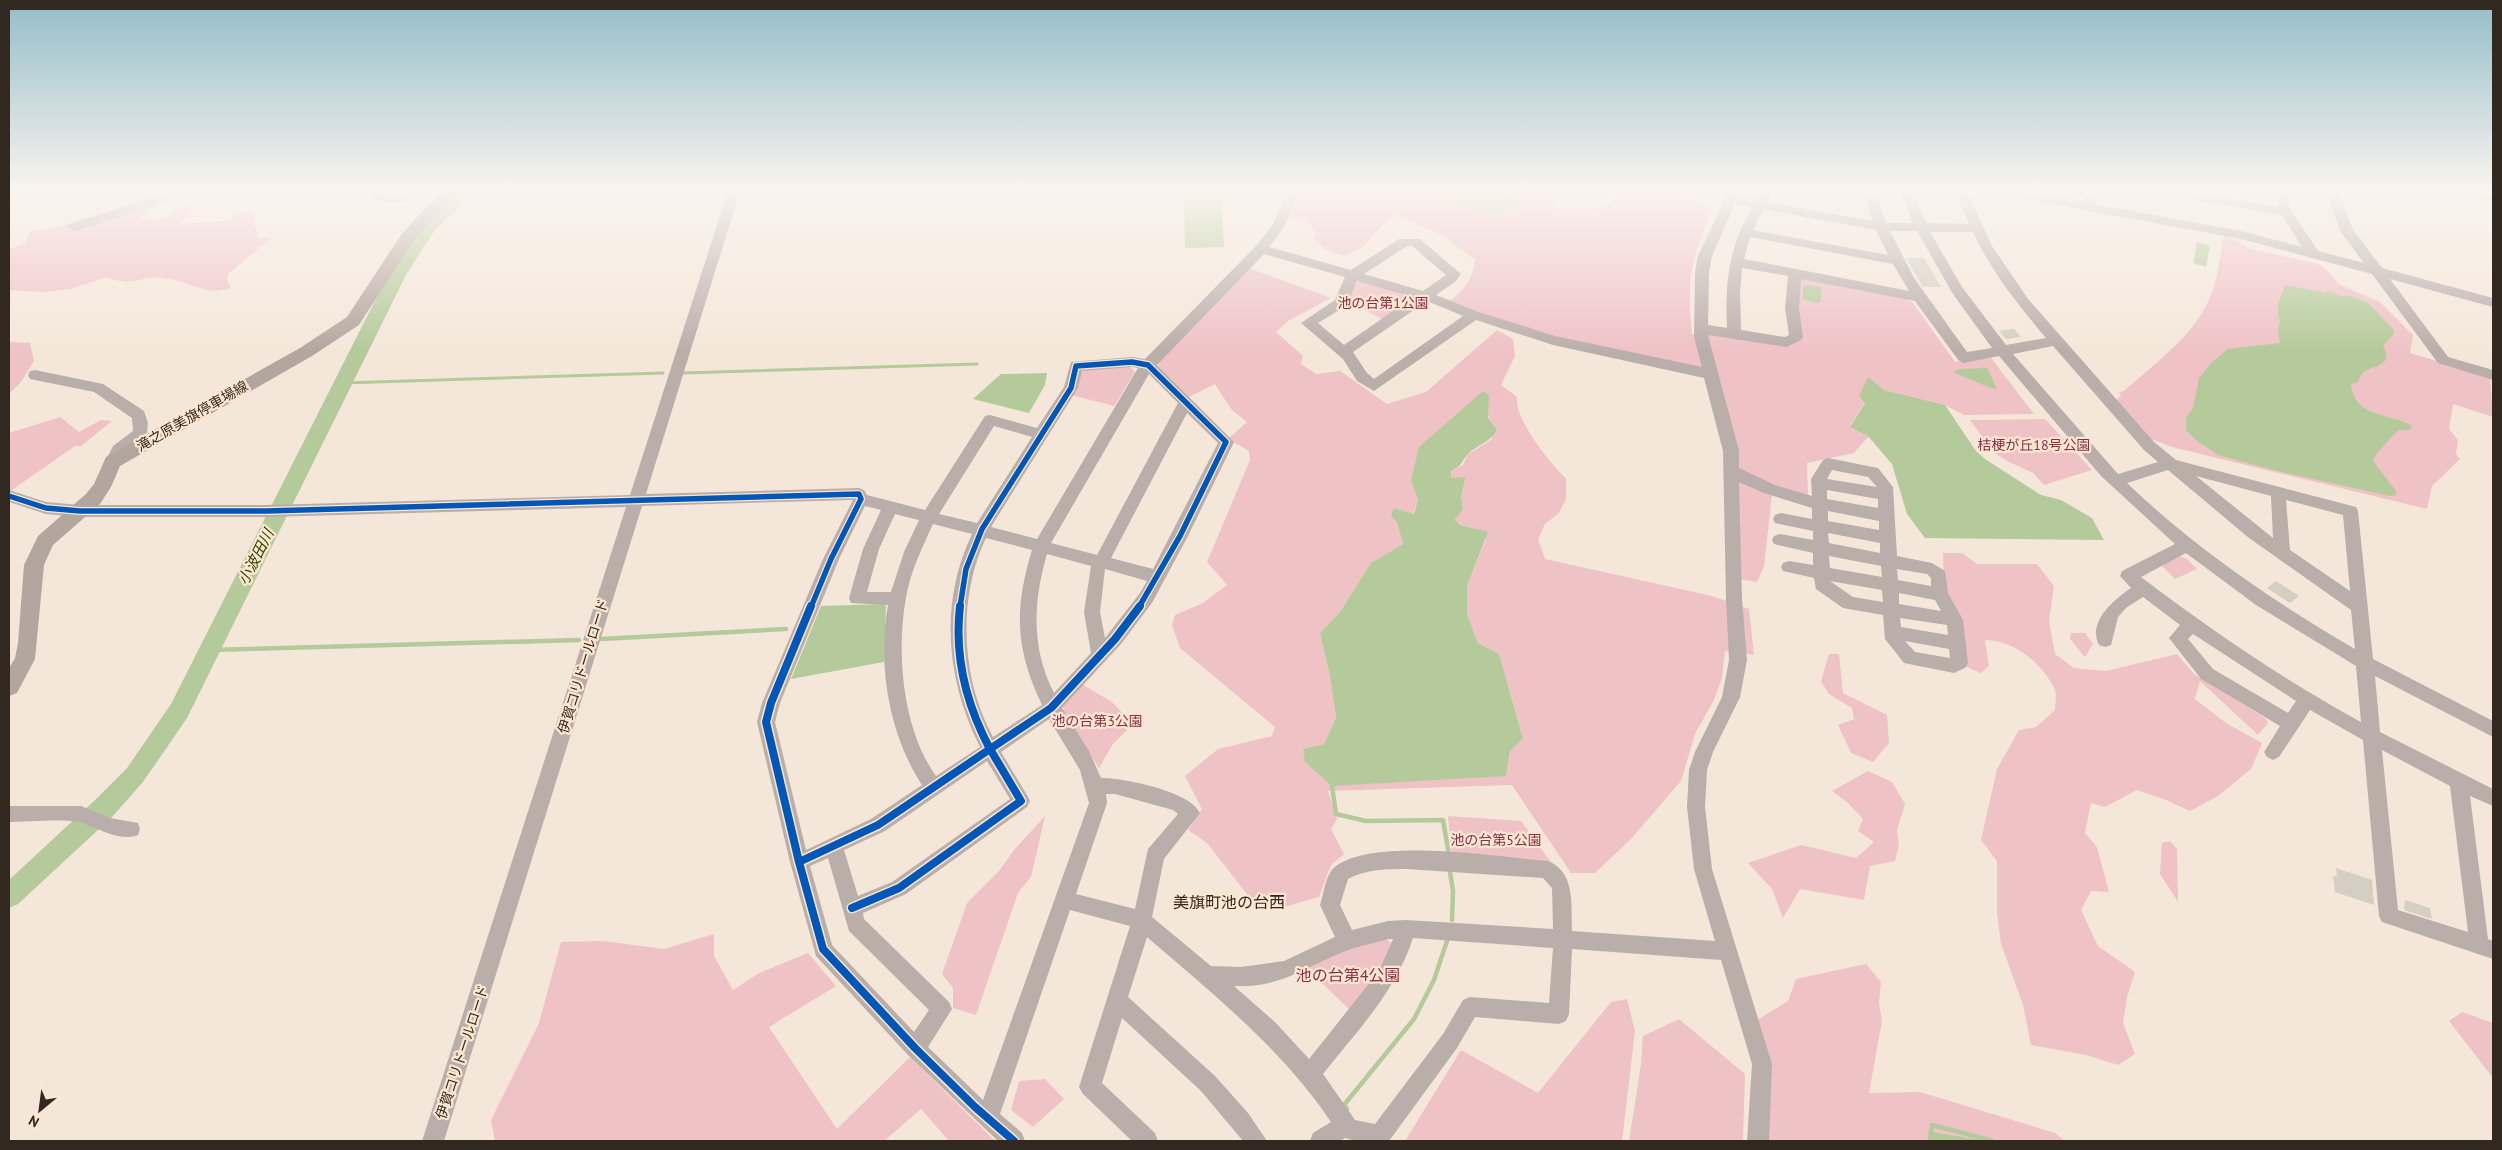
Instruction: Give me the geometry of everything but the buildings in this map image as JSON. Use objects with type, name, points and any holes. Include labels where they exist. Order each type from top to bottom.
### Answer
[{"type":"main road","name":"滝之原美旗停車場線","points":[[113,462],[312,348],[353,321],[359,315],[382,274],[402,245]]},
{"type":"main road","points":[[9,687],[25,659],[34,565],[45,541],[80,511],[102,487],[113,462]]},
{"type":"street","name":"伊賀コリドールロード","points":[[433,1141],[717,245]]},
{"type":"street","points":[[988,1117],[1097,810],[1097,786],[1091,772],[1051,708],[1034,669],[1026,636],[1029,590],[1041,546],[1129,392],[1148,365],[1264,245]]},
{"type":"street","points":[[1400,245],[1352,276],[1341,303],[1308,323],[1343,352],[1362,377],[1374,386],[1474,315]]},
{"type":"street","points":[[1343,352],[1451,278],[1454,274],[1418,245]]},
{"type":"street","points":[[1710,245],[1705,256],[1702,272],[1702,343],[1731,452],[1734,599],[1738,660],[1730,697],[1704,752],[1698,770],[1696,788],[1699,851],[1762,1064],[1758,1141]]},
{"type":"street","points":[[1734,334],[1732,297],[1735,262],[1740,245]]},
{"type":"street","points":[[1811,245],[1898,261]]},
{"type":"street","points":[[1890,245],[1920,298],[1964,358],[2054,340]]},
{"type":"street","points":[[1931,245],[1954,288],[2002,350],[2116,481],[2186,546],[2267,605],[2364,664],[2493,729]]},
{"type":"street","points":[[1987,245],[2008,282],[2054,340],[2149,446],[2209,498],[2282,553],[2358,606]]},
{"type":"street","points":[[2277,245],[2493,302]]},
{"type":"street","points":[[2306,245],[2312,254]]},
{"type":"street","points":[[2357,245],[2443,360],[2493,375]]},
{"type":"street","points":[[1261,249],[1425,296],[1474,315],[1553,340],[1711,374]]},
{"type":"street","points":[[1735,262],[1920,298]]},
{"type":"street","points":[[1702,329],[1787,342],[1796,337],[1792,308],[1795,273]]},
{"type":"street","points":[[799,862],[878,825],[991,750],[1051,708],[1130,620],[1158,577],[1226,442],[1148,365],[1132,362],[1076,366],[1071,388],[981,530],[962,588],[958,620],[959,662],[969,704],[991,750],[1021,800],[899,888],[852,908]]},
{"type":"street","points":[[35,375],[98,388],[116,398],[139,416],[141,423],[140,433],[118,450],[113,462]]},
{"type":"street","points":[[1100,655],[1092,612],[1094,580],[1100,561],[1186,401]]},
{"type":"street","points":[[933,787],[923,774],[909,740],[894,684],[893,622],[897,598],[910,553],[928,517],[990,420],[1042,435]]},
{"type":"street","points":[[2116,481],[2170,464],[2350,511],[2389,916],[2486,948],[2459,782]]},
{"type":"street","points":[[1732,472],[1759,487],[1776,490],[1801,501],[1887,516]]},
{"type":"street","points":[[1780,540],[1820,548],[1890,560],[1932,569],[1939,576],[1940,594],[1955,620],[1959,663],[1954,666],[1910,658],[1892,638],[1890,609],[1889,585],[1890,560],[1886,494],[1820,483],[1820,548],[1822,584],[1849,603],[1890,609],[1955,620]]},
{"type":"street","points":[[2278,492],[2282,553]]},
{"type":"street","points":[[9,496],[46,508],[80,511],[267,511],[859,494],[861,499],[1158,577]]},
{"type":"street","points":[[861,499],[831,559],[771,703],[766,722],[799,862],[823,949],[830,959],[915,1048],[1014,1141]]},
{"type":"street","points":[[890,507],[871,549],[857,598],[897,598]]},
{"type":"street","points":[[1781,519],[1888,538]]},
{"type":"street","points":[[2186,546],[2128,576],[2192,624],[2307,699],[2372,736],[2493,798]]},
{"type":"street","points":[[1790,567],[1940,594]]},
{"type":"street","points":[[2105,640],[2107,621],[2111,612],[2144,588]]},
{"type":"street","points":[[2192,624],[2177,638],[2207,674],[2291,724]]},
{"type":"street","points":[[2273,752],[2307,699]]},
{"type":"street","points":[[1097,786],[1115,786],[1178,803],[1191,812],[1155,855],[1142,920],[1090,1087],[1147,1141]]},
{"type":"street","points":[[9,814],[81,814],[109,826],[131,829]]},
{"type":"street","points":[[834,846],[856,924],[942,1009],[915,1048]]},
{"type":"street","points":[[1065,900],[1142,920],[1269,1030],[1310,1074],[1347,1127],[1380,1136],[1450,1041],[1470,1007],[1558,1014],[1563,939],[1561,885],[1548,870],[1406,860],[1351,866],[1340,874],[1330,905],[1347,940]]},
{"type":"street","points":[[1208,976],[1241,977],[1286,970],[1347,940],[1388,930],[1406,929],[1729,951]]},
{"type":"street","points":[[1310,1074],[1386,978],[1396,960],[1406,929]]},
{"type":"street","points":[[1116,1000],[1173,1048],[1221,1095],[1256,1141]]},
{"type":"street","points":[[1321,1141],[1347,1127]]},
{"type":"green space","points":[[21,245],[263,245],[228,274],[227,280],[231,288],[213,291],[172,279],[148,278],[123,281],[106,277],[71,289],[46,292],[9,290],[9,249]]},
{"type":"green space","points":[[1320,245],[1365,245],[1345,256],[1325,249]]},
{"type":"green space","points":[[1455,245],[1699,245],[1690,282],[1692,334],[1705,336],[1709,333],[1790,346],[1800,338],[1796,300],[1798,280],[1803,278],[1906,298],[1913,303],[1955,362],[1991,358],[2034,414],[1964,415],[1945,405],[1884,390],[1865,402],[1850,426],[1869,436],[1854,453],[1807,463],[1808,496],[1773,485],[1764,567],[1757,582],[1740,579],[1718,373],[1552,336],[1449,302],[1467,284],[1475,260]]},
{"type":"green space","points":[[2222,245],[2243,245],[2251,249],[2318,264],[2330,273],[2338,284],[2380,302],[2413,335],[2410,353],[2490,377],[2493,417],[2453,404],[2449,429],[2458,440],[2456,454],[2460,459],[2432,486],[2427,509],[2172,447],[2146,437],[2114,402],[2121,396],[2119,392],[2124,391],[2182,339],[2192,327],[2208,302],[2218,268]]},
{"type":"green space","points":[[1246,267],[1331,298],[1288,321],[1276,332],[1303,356],[1301,364],[1316,374],[1340,371],[1387,404],[1426,392],[1497,330],[1513,339],[1515,356],[1501,385],[1517,397],[1521,417],[1534,440],[1566,478],[1566,499],[1559,513],[1545,524],[1538,539],[1545,559],[1712,596],[1749,609],[1754,655],[1725,651],[1722,678],[1714,700],[1695,734],[1681,781],[1631,839],[1595,873],[1571,873],[1512,785],[1328,791],[1337,819],[1331,829],[1344,854],[1331,865],[1319,897],[1277,909],[1250,898],[1207,843],[1188,830],[1202,809],[1185,776],[1218,749],[1272,736],[1275,727],[1180,648],[1172,625],[1175,615],[1203,603],[1227,585],[1207,562],[1250,460],[1249,451],[1228,439],[1247,422],[1231,409],[1215,384],[1189,397],[1159,367],[1159,362]],"holes":[[[1489,395],[1487,407],[1492,439],[1467,455],[1463,465],[1451,471],[1451,478],[1466,478],[1461,496],[1463,509],[1453,520],[1477,530],[1486,539],[1467,586],[1467,614],[1478,643],[1499,654],[1523,737],[1510,751],[1506,776],[1306,762],[1303,749],[1324,744],[1336,718],[1330,676],[1320,633],[1340,612],[1371,563],[1403,544],[1394,508],[1413,514],[1418,500],[1411,481]]]},
{"type":"green space","name":"池の台第1公園","points":[[1360,281],[1415,297],[1384,320],[1347,301],[1354,283]]},
{"type":"green space","points":[[9,342],[30,343],[34,361],[21,382],[9,394]]},
{"type":"green space","points":[[1130,367],[1135,372],[1114,406],[1071,395],[1082,372],[1086,369]]},
{"type":"green space","points":[[60,417],[79,432],[101,420],[112,421],[81,446],[75,446],[9,492],[9,433]]},
{"type":"green space","name":"桔梗が丘18号公園","points":[[2045,419],[2092,470],[2044,485],[2033,473],[1993,452],[1970,420]]},
{"type":"green space","points":[[1943,553],[1962,553],[1977,564],[2037,564],[2054,586],[2049,621],[2055,654],[2074,668],[2106,671],[2177,654],[2194,674],[2265,718],[2268,723],[2258,735],[2200,681],[2195,699],[2226,723],[2262,743],[2251,769],[2218,796],[2190,811],[2137,790],[2105,807],[2091,803],[2085,833],[2097,847],[2109,892],[2091,891],[2081,910],[2098,946],[2135,972],[2127,997],[2123,1023],[2135,1054],[2118,1065],[2086,1055],[2031,1045],[2023,1005],[2001,944],[1997,914],[1997,861],[1981,840],[1997,769],[2019,730],[2036,727],[2055,710],[2056,692],[2043,671],[2026,655],[2017,649],[1996,641],[1985,640],[1989,666],[1981,673],[1964,666],[1944,590]]},
{"type":"green space","points":[[2179,556],[2187,559],[2197,569],[2175,579],[2161,565]]},
{"type":"green space","points":[[2071,633],[2085,633],[2093,644],[2085,657],[2070,639]]},
{"type":"green space","points":[[1829,654],[1839,654],[1843,693],[1887,715],[1889,743],[1873,762],[1851,753],[1838,725],[1854,719],[1852,708],[1829,694],[1821,681]]},
{"type":"green space","name":"池の台第3公園","points":[[1080,683],[1112,702],[1133,724],[1113,744],[1099,768],[1063,712],[1065,701]]},
{"type":"green space","points":[[1868,771],[1892,782],[1905,804],[1897,830],[1899,845],[1895,861],[1870,866],[1864,900],[1800,889],[1783,918],[1772,889],[1748,863],[1801,845],[1856,858],[1874,842],[1858,831],[1863,819],[1848,803],[1832,791]]},
{"type":"green space","points":[[1045,816],[1031,877],[1018,893],[976,1015],[953,1008],[953,988],[942,974],[967,903],[999,871],[1014,850]]},
{"type":"green space","name":"池の台第5公園","points":[[1448,816],[1521,821],[1553,865],[1452,857]]},
{"type":"green space","points":[[2170,841],[2177,849],[2178,902],[2160,874],[2162,843]]},
{"type":"green space","points":[[714,934],[714,956],[733,990],[759,973],[808,953],[836,986],[769,1027],[837,1129],[910,1057],[995,1141],[949,1141],[921,1109],[884,1141],[495,1141],[491,1120],[539,1023],[561,942],[603,941],[664,949]]},
{"type":"green space","name":"池の台第4公園","points":[[1385,937],[1394,947],[1384,965],[1351,1011],[1306,968],[1354,945]]},
{"type":"green space","points":[[1866,964],[1881,982],[1879,1003],[1882,1021],[1869,1093],[1920,1092],[2055,1133],[2065,1141],[1986,1141],[1928,1131],[1930,1141],[1763,1141],[1771,1063],[1754,1022],[1788,1001],[1796,979]]},
{"type":"green space","points":[[1627,999],[1635,1031],[1622,1141],[1405,1141],[1461,1050],[1538,1093],[1611,1002]]},
{"type":"green space","points":[[2462,1012],[2493,1023],[2493,1078],[2449,1021]]},
{"type":"green space","points":[[1679,1019],[1745,1074],[1743,1141],[1629,1141],[1641,1064],[1643,1036]]},
{"type":"green space","points":[[1045,1079],[1064,1099],[1033,1127],[1011,1110],[1019,1081]]},
{"type":"shaded area","points":[[1185,245],[1224,245],[1224,247],[1185,248]]},
{"type":"shaded area","points":[[2196,245],[2210,246],[2206,267],[2193,263]]},
{"type":"shaded area","points":[[1807,285],[1820,287],[1822,290],[1820,302],[1816,303],[1803,299],[1803,287]]},
{"type":"shaded area","points":[[2285,285],[2326,293],[2328,290],[2340,296],[2352,296],[2368,303],[2394,330],[2393,335],[2383,346],[2386,353],[2384,362],[2366,371],[2358,382],[2351,384],[2353,395],[2365,409],[2412,426],[2410,430],[2399,430],[2396,432],[2373,461],[2396,491],[2396,495],[2390,496],[2281,472],[2218,455],[2197,441],[2186,430],[2186,418],[2193,408],[2199,378],[2212,362],[2228,349],[2280,343],[2278,306]]},
{"type":"shaded area","points":[[1987,368],[1997,389],[1990,388],[1953,372],[1959,369]]},
{"type":"shaded area","points":[[1047,373],[1045,385],[1029,413],[973,399],[1001,374]]},
{"type":"shaded area","points":[[1868,377],[1884,390],[1945,405],[1976,451],[1985,459],[2041,495],[2061,500],[2092,518],[2104,540],[1925,538],[1907,514],[1892,464],[1868,436],[1850,427],[1865,403],[1859,396]]},
{"type":"shaded area","points":[[1483,391],[1489,395],[1488,418],[1497,430],[1491,438],[1467,455],[1460,465],[1451,471],[1451,478],[1466,477],[1461,496],[1463,509],[1454,520],[1461,525],[1488,532],[1467,586],[1467,614],[1478,643],[1499,654],[1523,738],[1510,751],[1506,776],[1332,786],[1305,762],[1303,749],[1324,744],[1336,718],[1330,676],[1320,633],[1340,612],[1371,563],[1403,544],[1397,522],[1391,516],[1394,508],[1414,514],[1418,500],[1411,481],[1419,447]]},
{"type":"shaded area","points":[[884,604],[886,606],[884,662],[791,679],[821,606]]},
{"type":"shaded area","points":[[1928,1131],[1986,1141],[1930,1141]]},
{"type":"waterway","name":"小波田川","points":[[9,896],[103,809],[135,775],[179,711],[397,275],[417,245]]},
{"type":"waterway","points":[[684,373],[977,364]]},
{"type":"waterway","points":[[343,383],[663,373]]},
{"type":"waterway","points":[[601,639],[786,629]]},
{"type":"waterway","points":[[210,650],[579,640]]},
{"type":"waterway","points":[[1334,783],[1332,786],[1336,814],[1366,821],[1443,820],[1449,855]]},
{"type":"waterway","points":[[1450,872],[1453,891],[1452,920]]},
{"type":"waterway","points":[[1347,1109],[1344,1105],[1414,1019],[1434,980],[1447,941]]},
{"type":"waterway","points":[[1930,1141],[1932,1125],[1993,1141]]},
{"type":"cycle path","points":[[799,862],[878,825],[1051,708],[1115,639],[1146,598],[1180,536],[1226,442],[1148,365],[1132,362],[1076,366],[1071,388],[982,529],[966,569],[959,615],[960,661],[964,683],[969,703],[980,729],[986,741],[992,753],[1021,801],[899,888],[852,908]]},
{"type":"cycle path","points":[[9,496],[46,508],[80,511],[267,511],[859,494],[861,499],[831,559],[771,703],[766,722],[799,862],[823,949],[830,959],[915,1048],[975,1107],[1014,1141]]},
{"type":"district","name":"美旗町池の台西","points":[[1229,902]]}]
